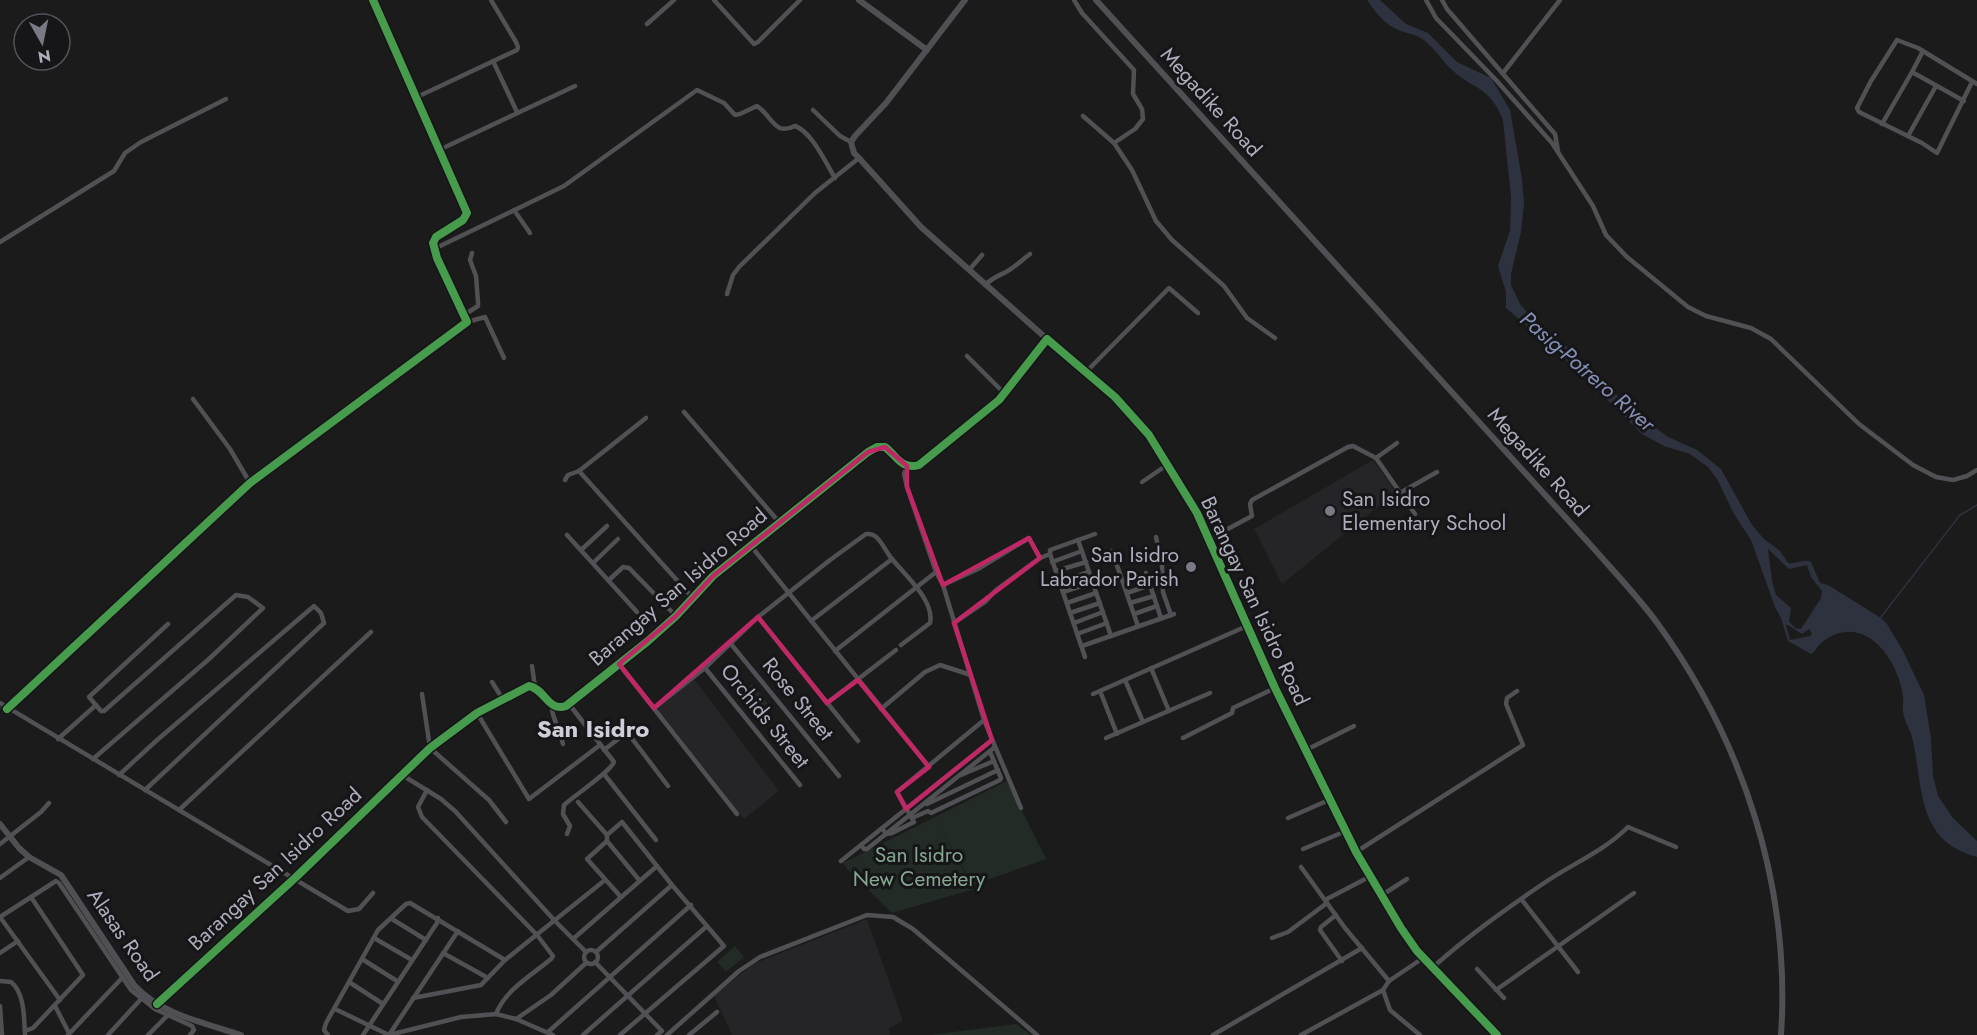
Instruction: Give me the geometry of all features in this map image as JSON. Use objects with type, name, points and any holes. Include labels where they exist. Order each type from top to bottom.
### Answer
[{"type":"street","points":[[373,0],[467,216],[436,237],[433,243],[467,322]]},
{"type":"street","points":[[417,97],[514,52],[518,46],[491,0]]},
{"type":"street","points":[[647,24],[674,0]]},
{"type":"street","points":[[714,0],[754,44],[800,0]]},
{"type":"street","points":[[859,0],[927,50]]},
{"type":"street","points":[[813,110],[840,136],[851,142],[886,103],[965,0]]},
{"type":"street","points":[[1074,0],[1082,14],[1134,70],[1133,94],[1142,109],[1143,119],[1135,129],[1114,143]]},
{"type":"street","name":"Megadike Road","points":[[1096,0],[1613,570],[1670,641],[1706,700],[1729,749],[1749,798],[1766,854],[1776,904],[1781,948],[1783,992],[1781,1035]]},
{"type":"street","points":[[1426,0],[1436,18],[1496,80],[1552,143],[1593,206],[1606,235],[1627,258],[1688,307],[1706,316],[1751,328],[1772,339],[1859,424],[1912,465],[1936,477],[1953,480],[1977,470]]},
{"type":"street","points":[[1442,0],[1447,9],[1555,134],[1559,154]]},
{"type":"street","points":[[1503,74],[1560,0]]},
{"type":"street","points":[[1897,40],[1923,51],[1974,83],[1937,153],[1859,112],[1857,108],[1897,40]]},
{"type":"street","points":[[1882,124],[1923,51]]},
{"type":"street","points":[[493,61],[517,112]]},
{"type":"street","points":[[1912,72],[1964,101]]},
{"type":"street","points":[[440,150],[575,86]]},
{"type":"street","points":[[1908,136],[1936,86]]},
{"type":"street","points":[[434,249],[573,181],[698,90],[724,103],[735,114],[758,106],[780,129],[786,130],[795,126],[801,128],[835,178]]},
{"type":"street","points":[[0,242],[114,171],[125,153],[141,142],[226,99]]},
{"type":"street","points":[[1083,116],[1114,143],[1132,170],[1149,208],[1172,240],[1224,286],[1247,318],[1275,338]]},
{"type":"street","name":"Barangay San Isidro Road","points":[[851,142],[858,158],[921,228],[1115,397],[1133,416],[1197,513],[1275,687],[1356,852],[1401,928],[1423,958],[1497,1035]]},
{"type":"street","points":[[727,294],[733,275],[739,267],[815,193],[858,158]]},
{"type":"street","points":[[514,210],[530,233]]},
{"type":"street","points":[[464,315],[478,306],[476,276],[470,260],[472,253]]},
{"type":"street","points":[[985,285],[994,276],[1004,273],[1030,254]]},
{"type":"street","points":[[969,270],[982,255]]},
{"type":"street","points":[[1086,372],[1168,288],[1198,313]]},
{"type":"street","points":[[7,709],[250,483],[467,322],[485,317],[504,358]]},
{"type":"street","points":[[1021,808],[984,720],[943,585],[936,572],[904,474],[907,466],[919,465],[981,417],[1004,393],[1047,339]]},
{"type":"street","points":[[967,356],[1004,393]]},
{"type":"street","points":[[193,399],[230,449],[250,483]]},
{"type":"street","points":[[684,411],[779,522]]},
{"type":"street","points":[[565,480],[568,475],[579,471],[646,418]]},
{"type":"street","points":[[1376,458],[1397,443]]},
{"type":"street","name":"Barangay San Isidro Road","points":[[569,704],[676,616],[713,576],[868,452],[877,447],[885,447],[897,460],[907,466]]},
{"type":"street","points":[[1209,539],[1252,516],[1250,504],[1252,500],[1348,447],[1356,447],[1376,458],[1415,514]]},
{"type":"street","points":[[1142,482],[1167,465]]},
{"type":"street","points":[[579,471],[692,597]]},
{"type":"street","points":[[1400,493],[1437,472]]},
{"type":"street","points":[[1153,474],[1157,481]]},
{"type":"street","points":[[581,550],[607,526]]},
{"type":"street","points":[[654,708],[705,668],[758,617],[866,534],[876,536],[892,559],[916,586],[930,613],[930,623],[901,645]]},
{"type":"street","points":[[1085,657],[1052,562],[1050,549],[1095,534]]},
{"type":"street","points":[[567,535],[637,612]]},
{"type":"street","points":[[1082,646],[1173,615],[1163,592],[1162,565],[1156,537]]},
{"type":"street","points":[[943,585],[978,569],[1029,538],[1040,558]]},
{"type":"street","points":[[593,563],[618,539]]},
{"type":"street","points":[[1078,540],[1111,636]]},
{"type":"street","points":[[751,546],[929,766]]},
{"type":"street","points":[[1052,562],[1082,551]]},
{"type":"street","points":[[1112,551],[1138,626]]},
{"type":"street","points":[[954,623],[985,602],[996,590],[1040,558],[1050,554]]},
{"type":"street","points":[[811,621],[892,559]]},
{"type":"street","points":[[1056,571],[1086,562]]},
{"type":"street","points":[[609,580],[623,567],[629,568],[676,616]]},
{"type":"street","points":[[835,651],[936,572]]},
{"type":"street","points":[[1059,582],[1089,572]]},
{"type":"street","points":[[1146,573],[1161,618]]},
{"type":"street","points":[[1063,592],[1093,582]]},
{"type":"street","points":[[1127,593],[1150,585]]},
{"type":"street","points":[[1067,603],[1096,593]]},
{"type":"street","points":[[93,759],[263,608],[248,597],[236,595],[104,711],[96,705],[89,697],[168,624]]},
{"type":"street","points":[[1130,603],[1154,596]]},
{"type":"street","points":[[1070,613],[1100,603]]},
{"type":"street","points":[[119,776],[172,727],[314,606],[321,613],[324,623],[145,790]]},
{"type":"street","points":[[1134,614],[1157,606]]},
{"type":"street","points":[[1074,623],[1103,612]]},
{"type":"street","points":[[758,617],[858,741]]},
{"type":"street","points":[[1077,633],[1107,623]]},
{"type":"street","points":[[1093,694],[1247,626]]},
{"type":"street","points":[[179,810],[371,632]]},
{"type":"street","name":"Rose Street","points":[[731,644],[839,776]]},
{"type":"street","points":[[827,703],[896,650]]},
{"type":"street","points":[[619,664],[737,814]]},
{"type":"street","points":[[881,709],[925,672],[940,665],[971,675]]},
{"type":"street","points":[[532,666],[535,687],[558,708],[569,704],[614,762],[604,774],[564,805],[563,814],[570,826],[567,834]]},
{"type":"street","name":"Orchids Street","points":[[705,668],[800,785]]},
{"type":"street","points":[[1151,668],[1169,711]]},
{"type":"street","points":[[1125,680],[1143,722]]},
{"type":"street","points":[[492,682],[502,698]]},
{"type":"street","name":"Barangay San Isidro Road","points":[[157,1004],[295,878],[430,748],[477,713],[502,698],[529,686],[535,687]]},
{"type":"street","points":[[1183,738],[1229,714],[1233,708],[1275,687]]},
{"type":"street","points":[[1100,691],[1117,734]]},
{"type":"street","points":[[1356,852],[1523,745],[1506,704],[1507,698],[1517,691]]},
{"type":"street","points":[[1106,738],[1210,693]]},
{"type":"street","points":[[422,694],[430,748],[489,800],[506,822]]},
{"type":"street","points":[[0,703],[348,911],[359,909],[373,893]]},
{"type":"street","points":[[551,704],[552,715],[560,730],[563,744]]},
{"type":"street","points":[[58,739],[96,705]]},
{"type":"street","points":[[477,713],[529,799],[635,726]]},
{"type":"street","points":[[861,845],[866,850],[886,834],[914,822],[897,792],[984,720]]},
{"type":"street","points":[[1306,750],[1354,726]]},
{"type":"street","points":[[627,732],[668,786]]},
{"type":"street","points":[[842,861],[992,740]]},
{"type":"street","points":[[911,816],[995,747]]},
{"type":"street","points":[[911,816],[928,811],[931,813],[1000,780],[990,752]]},
{"type":"street","points":[[976,753],[981,759]]},
{"type":"street","points":[[959,776],[994,761]]},
{"type":"street","points":[[939,795],[998,770]]},
{"type":"street","points":[[954,771],[959,776]]},
{"type":"street","points":[[604,774],[656,840]]},
{"type":"street","points":[[402,775],[455,811],[586,952]]},
{"type":"street","points":[[953,781],[960,799]]},
{"type":"street","points":[[932,788],[947,805]]},
{"type":"street","points":[[427,790],[418,807],[422,817],[537,935],[551,953],[551,959],[514,988],[499,1006],[496,1014]]},
{"type":"street","points":[[1288,818],[1329,800]]},
{"type":"street","points":[[578,802],[640,881]]},
{"type":"street","points":[[0,844],[49,803]]},
{"type":"street","points":[[620,1035],[724,946],[622,822],[586,859],[621,897]]},
{"type":"street","name":"Alasas Road","points":[[0,824],[9,838],[29,857],[61,875],[134,985],[157,1004],[241,1035]]},
{"type":"street","points":[[1432,968],[1472,933],[1548,881],[1616,840],[1628,827],[1676,847]]},
{"type":"street","points":[[882,828],[886,834]]},
{"type":"street","points":[[1303,849],[1346,831]]},
{"type":"street","points":[[0,878],[29,857]]},
{"type":"street","points":[[573,939],[657,866]]},
{"type":"street","points":[[1301,867],[1389,981]]},
{"type":"street","points":[[1272,938],[1288,932],[1326,902],[1371,876]]},
{"type":"street","points":[[1382,894],[1407,879]]},
{"type":"street","points":[[413,998],[477,987],[506,960],[605,880]]},
{"type":"street","points":[[60,1000],[0,917],[56,881],[122,978],[141,999],[167,1016],[192,1026],[194,1030],[190,1035]]},
{"type":"street","points":[[596,952],[672,885]]},
{"type":"street","points":[[1497,990],[1634,893]]},
{"type":"street","points":[[0,981],[11,982],[16,988],[22,1002],[25,1033],[55,1006],[83,975],[31,897]]},
{"type":"street","points":[[1522,900],[1578,972]]},
{"type":"street","points":[[328,1035],[324,1030],[326,1023],[378,930],[409,903],[506,960]]},
{"type":"street","points":[[334,1009],[389,1035],[461,1017],[496,1014],[516,1019],[550,1034],[691,905]]},
{"type":"street","points":[[667,1035],[739,971],[760,957],[867,915],[892,917],[903,922],[1037,1035]]},
{"type":"street","points":[[1336,915],[1320,930],[1342,960]]},
{"type":"street","points":[[363,1035],[437,923],[438,918]]},
{"type":"street","points":[[392,919],[426,940]]},
{"type":"street","points":[[583,1035],[707,926]]},
{"type":"street","points":[[389,1035],[458,931]]},
{"type":"street","points":[[374,938],[412,960]]},
{"type":"street","points":[[0,952],[18,941]]},
{"type":"street","points":[[1213,1035],[1362,948]]},
{"type":"street","points":[[586,952],[592,950],[596,952]]},
{"type":"street","points":[[586,952],[584,956],[586,963]]},
{"type":"street","points":[[596,952],[598,958],[596,963]]},
{"type":"street","points":[[443,953],[488,978]]},
{"type":"street","points":[[1301,1035],[1383,990],[1389,981],[1423,958]]},
{"type":"street","points":[[362,959],[397,981]]},
{"type":"street","points":[[516,1019],[550,995],[586,963],[596,963],[662,1031],[657,1035]]},
{"type":"street","points":[[1477,969],[1504,998]]},
{"type":"street","points":[[55,1006],[69,1034],[122,978]]},
{"type":"street","points":[[349,982],[383,1004]]},
{"type":"street","points":[[1383,990],[1390,1010],[1420,1035]]},
{"type":"street","points":[[108,1035],[141,999]]},
{"type":"street","points":[[0,1006],[2,1035]]},
{"type":"street","points":[[689,1035],[717,1012]]},
{"type":"street","points":[[148,1035],[167,1016]]},
{"type":"highlighted area","points":[[885,447],[907,466],[907,487],[943,585],[1029,538],[1040,558],[954,623],[992,740],[906,809],[897,792],[929,767],[858,680],[827,703],[758,617],[654,708],[619,664],[676,616],[713,576],[868,452]]},
{"type":"shaded area","name":"San Isidro Elementary School","points":[[1373,460],[1396,492],[1282,584],[1254,529]]},
{"type":"shaded area","points":[[694,679],[779,791],[744,819],[657,708]]},
{"type":"shaded area","points":[[867,919],[903,1021],[889,1028],[890,1035],[732,1035],[714,996],[753,964]]},
{"type":"green space","points":[[752,684],[768,704],[757,712],[742,693]]},
{"type":"green space","name":"San Isidro New Cemetery","points":[[1007,781],[1046,859],[973,885],[938,824],[974,889],[892,913],[843,863]]},
{"type":"green space","points":[[735,946],[744,957],[726,972],[717,962]]},
{"type":"green space","points":[[1016,1024],[1031,1035],[930,1035]]},
{"type":"water","name":"Pasig-Potrero River","points":[[1367,0],[1380,0],[1406,24],[1428,33],[1457,62],[1491,78],[1510,110],[1524,203],[1521,232],[1511,274],[1511,285],[1520,304],[1531,317],[1562,342],[1627,405],[1668,437],[1697,450],[1721,469],[1752,525],[1764,539],[1780,551],[1788,563],[1811,562],[1820,583],[1828,585],[1887,624],[1924,695],[1931,738],[1933,776],[1938,796],[1953,818],[1977,841],[1977,857],[1946,842],[1928,817],[1922,796],[1913,741],[1904,715],[1901,686],[1884,651],[1864,635],[1853,632],[1832,636],[1822,642],[1811,654],[1788,641],[1751,540],[1708,467],[1690,454],[1664,446],[1642,434],[1574,367],[1506,308],[1506,292],[1498,266],[1510,231],[1511,197],[1503,120],[1498,108],[1486,93],[1456,74],[1426,42],[1391,26]],"holes":[[[1768,549],[1789,569],[1807,565],[1811,577],[1822,591],[1821,598],[1801,629],[1795,628],[1789,621],[1791,608],[1776,595]],[[1786,625],[1802,634],[1809,629],[1812,633],[1810,636],[1790,640]]]},
{"type":"waterway","points":[[1881,617],[1960,515],[1977,505]]},
{"type":"waterway","points":[[0,707],[9,714]]},
{"type":"cycle path","points":[[7,709],[250,483],[467,322],[437,258],[433,243],[436,237],[463,220],[467,213],[373,0]]},
{"type":"cycle path","points":[[157,1004],[295,878],[430,748],[477,713],[529,686],[539,691],[555,706],[566,706],[648,641],[676,616],[713,576],[868,452],[877,447],[885,447],[903,464],[919,465],[999,400],[1047,339],[1115,397],[1149,435],[1197,513],[1275,688],[1356,852],[1417,951],[1497,1035]]},
{"type":"place","name":"San Isidro Elementary School","points":[[1330,511]]},
{"type":"place","name":"San Isidro Labrador Parish","points":[[1191,567]]},
{"type":"district","name":"San Isidro","points":[[593,728]]}]
